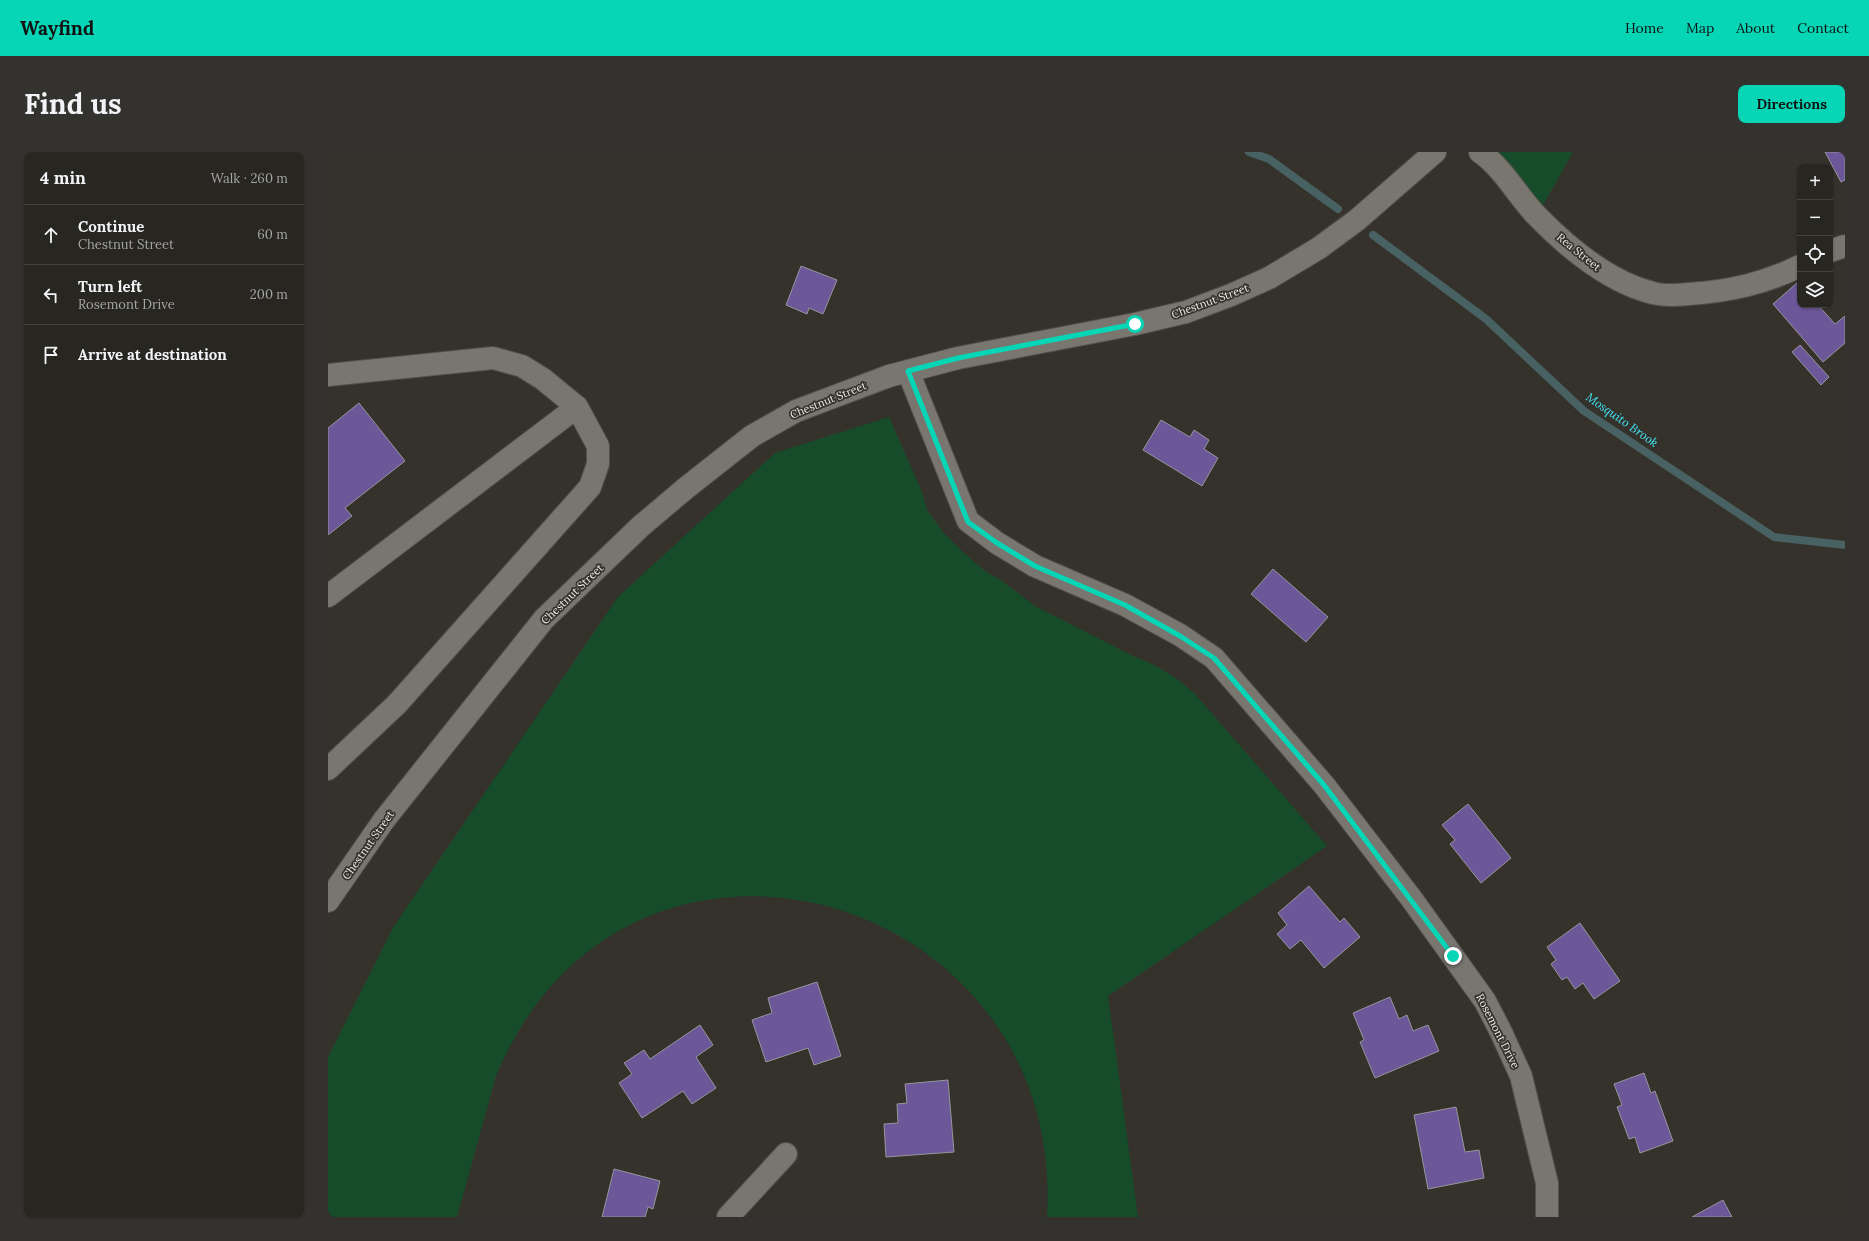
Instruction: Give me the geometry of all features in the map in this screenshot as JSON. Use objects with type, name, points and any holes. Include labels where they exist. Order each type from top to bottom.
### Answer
[{"type":"street","name":"Chestnut Street","points":[[328,901],[384,820],[544,619],[641,526],[752,436],[796,411],[889,376],[958,358],[1135,324],[1186,312],[1231,295],[1269,278],[1319,248],[1357,220],[1436,152]]},
{"type":"street","name":"Rea Street","points":[[1480,152],[1492,161],[1537,216],[1568,244],[1597,268],[1631,286],[1655,294],[1706,292],[1748,286],[1797,267]]},
{"type":"street","points":[[1833,250],[1845,246]]},
{"type":"street","points":[[328,376],[492,358],[522,366],[543,379],[577,407],[598,446],[598,464],[590,487],[398,704],[328,769]]},
{"type":"street","name":"Rosemont Drive","points":[[908,371],[968,522],[997,543],[1035,566],[1125,605],[1180,636],[1214,658],[1324,785],[1411,898],[1485,1001],[1521,1076],[1547,1183],[1547,1217]]},
{"type":"street","points":[[328,596],[577,407]]},
{"type":"street","points":[[728,1217],[786,1154]]},
{"type":"green space","points":[[1480,152],[1573,152],[1537,216]]},
{"type":"green space","points":[[889,417],[922,492],[927,510],[943,532],[962,551],[985,571],[1002,581],[1035,606],[1133,656],[1150,663],[1182,683],[1196,695],[1327,846],[1108,996],[1138,1217],[1047,1217],[1034,1104],[988,1013],[916,946],[828,906],[733,897],[640,920],[558,979],[496,1076],[457,1217],[328,1217],[328,1057],[394,926],[618,597],[775,453]]},
{"type":"building","points":[[1825,152],[1845,152],[1845,180],[1841,182],[1833,167],[1833,164],[1831,164]]},
{"type":"building","points":[[801,266],[837,280],[823,314],[809,308],[807,314],[786,305]]},
{"type":"building","points":[[1797,283],[1797,308],[1821,308],[1835,324],[1845,316],[1845,343],[1823,362],[1773,304]]},
{"type":"building","points":[[1800,345],[1829,377],[1821,385],[1792,352]]},
{"type":"building","points":[[359,403],[405,461],[345,508],[352,516],[328,535],[328,428]]},
{"type":"building","points":[[1161,420],[1190,437],[1194,430],[1209,440],[1204,449],[1218,458],[1202,486],[1143,450]]},
{"type":"building","points":[[1273,569],[1328,617],[1306,642],[1251,594]]},
{"type":"building","points":[[1468,804],[1511,858],[1481,883],[1450,844],[1455,840],[1442,825]]},
{"type":"building","points":[[1309,886],[1340,922],[1344,918],[1360,937],[1324,968],[1301,940],[1290,949],[1277,934],[1287,925],[1278,913]]},
{"type":"building","points":[[1580,923],[1620,981],[1594,999],[1583,983],[1575,989],[1567,977],[1562,980],[1551,964],[1556,960],[1547,947]]},
{"type":"building","points":[[817,982],[841,1056],[814,1065],[808,1048],[766,1062],[752,1020],[772,1013],[768,998]]},
{"type":"building","points":[[1390,997],[1399,1019],[1407,1015],[1413,1031],[1428,1025],[1439,1051],[1375,1078],[1360,1042],[1364,1040],[1353,1013]]},
{"type":"building","points":[[700,1025],[713,1045],[696,1057],[716,1088],[692,1104],[683,1091],[642,1118],[619,1083],[632,1074],[624,1063],[644,1050],[650,1059]]},
{"type":"building","points":[[1644,1073],[1651,1093],[1655,1091],[1673,1141],[1640,1153],[1635,1137],[1629,1139],[1617,1107],[1622,1105],[1614,1084]]},
{"type":"building","points":[[948,1080],[954,1152],[886,1157],[884,1124],[898,1123],[897,1104],[907,1103],[905,1084]]},
{"type":"building","points":[[1456,1107],[1465,1152],[1479,1150],[1484,1178],[1428,1189],[1414,1115]]},
{"type":"building","points":[[614,1169],[660,1181],[653,1209],[648,1207],[645,1217],[602,1217]]},
{"type":"building","points":[[1723,1200],[1732,1217],[1692,1217]]},
{"type":"waterway","name":"Mosquito Brook","points":[[1249,152],[1269,159],[1338,209]]},
{"type":"waterway","name":"Mosquito Brook","points":[[1373,235],[1486,319],[1584,411],[1774,537],[1845,545]]},
{"type":"route","points":[[1135,324],[958,358],[908,371],[968,522],[997,543],[1035,566],[1125,605],[1180,636],[1214,658],[1246,693],[1324,785],[1411,898],[1453,956]]}]
